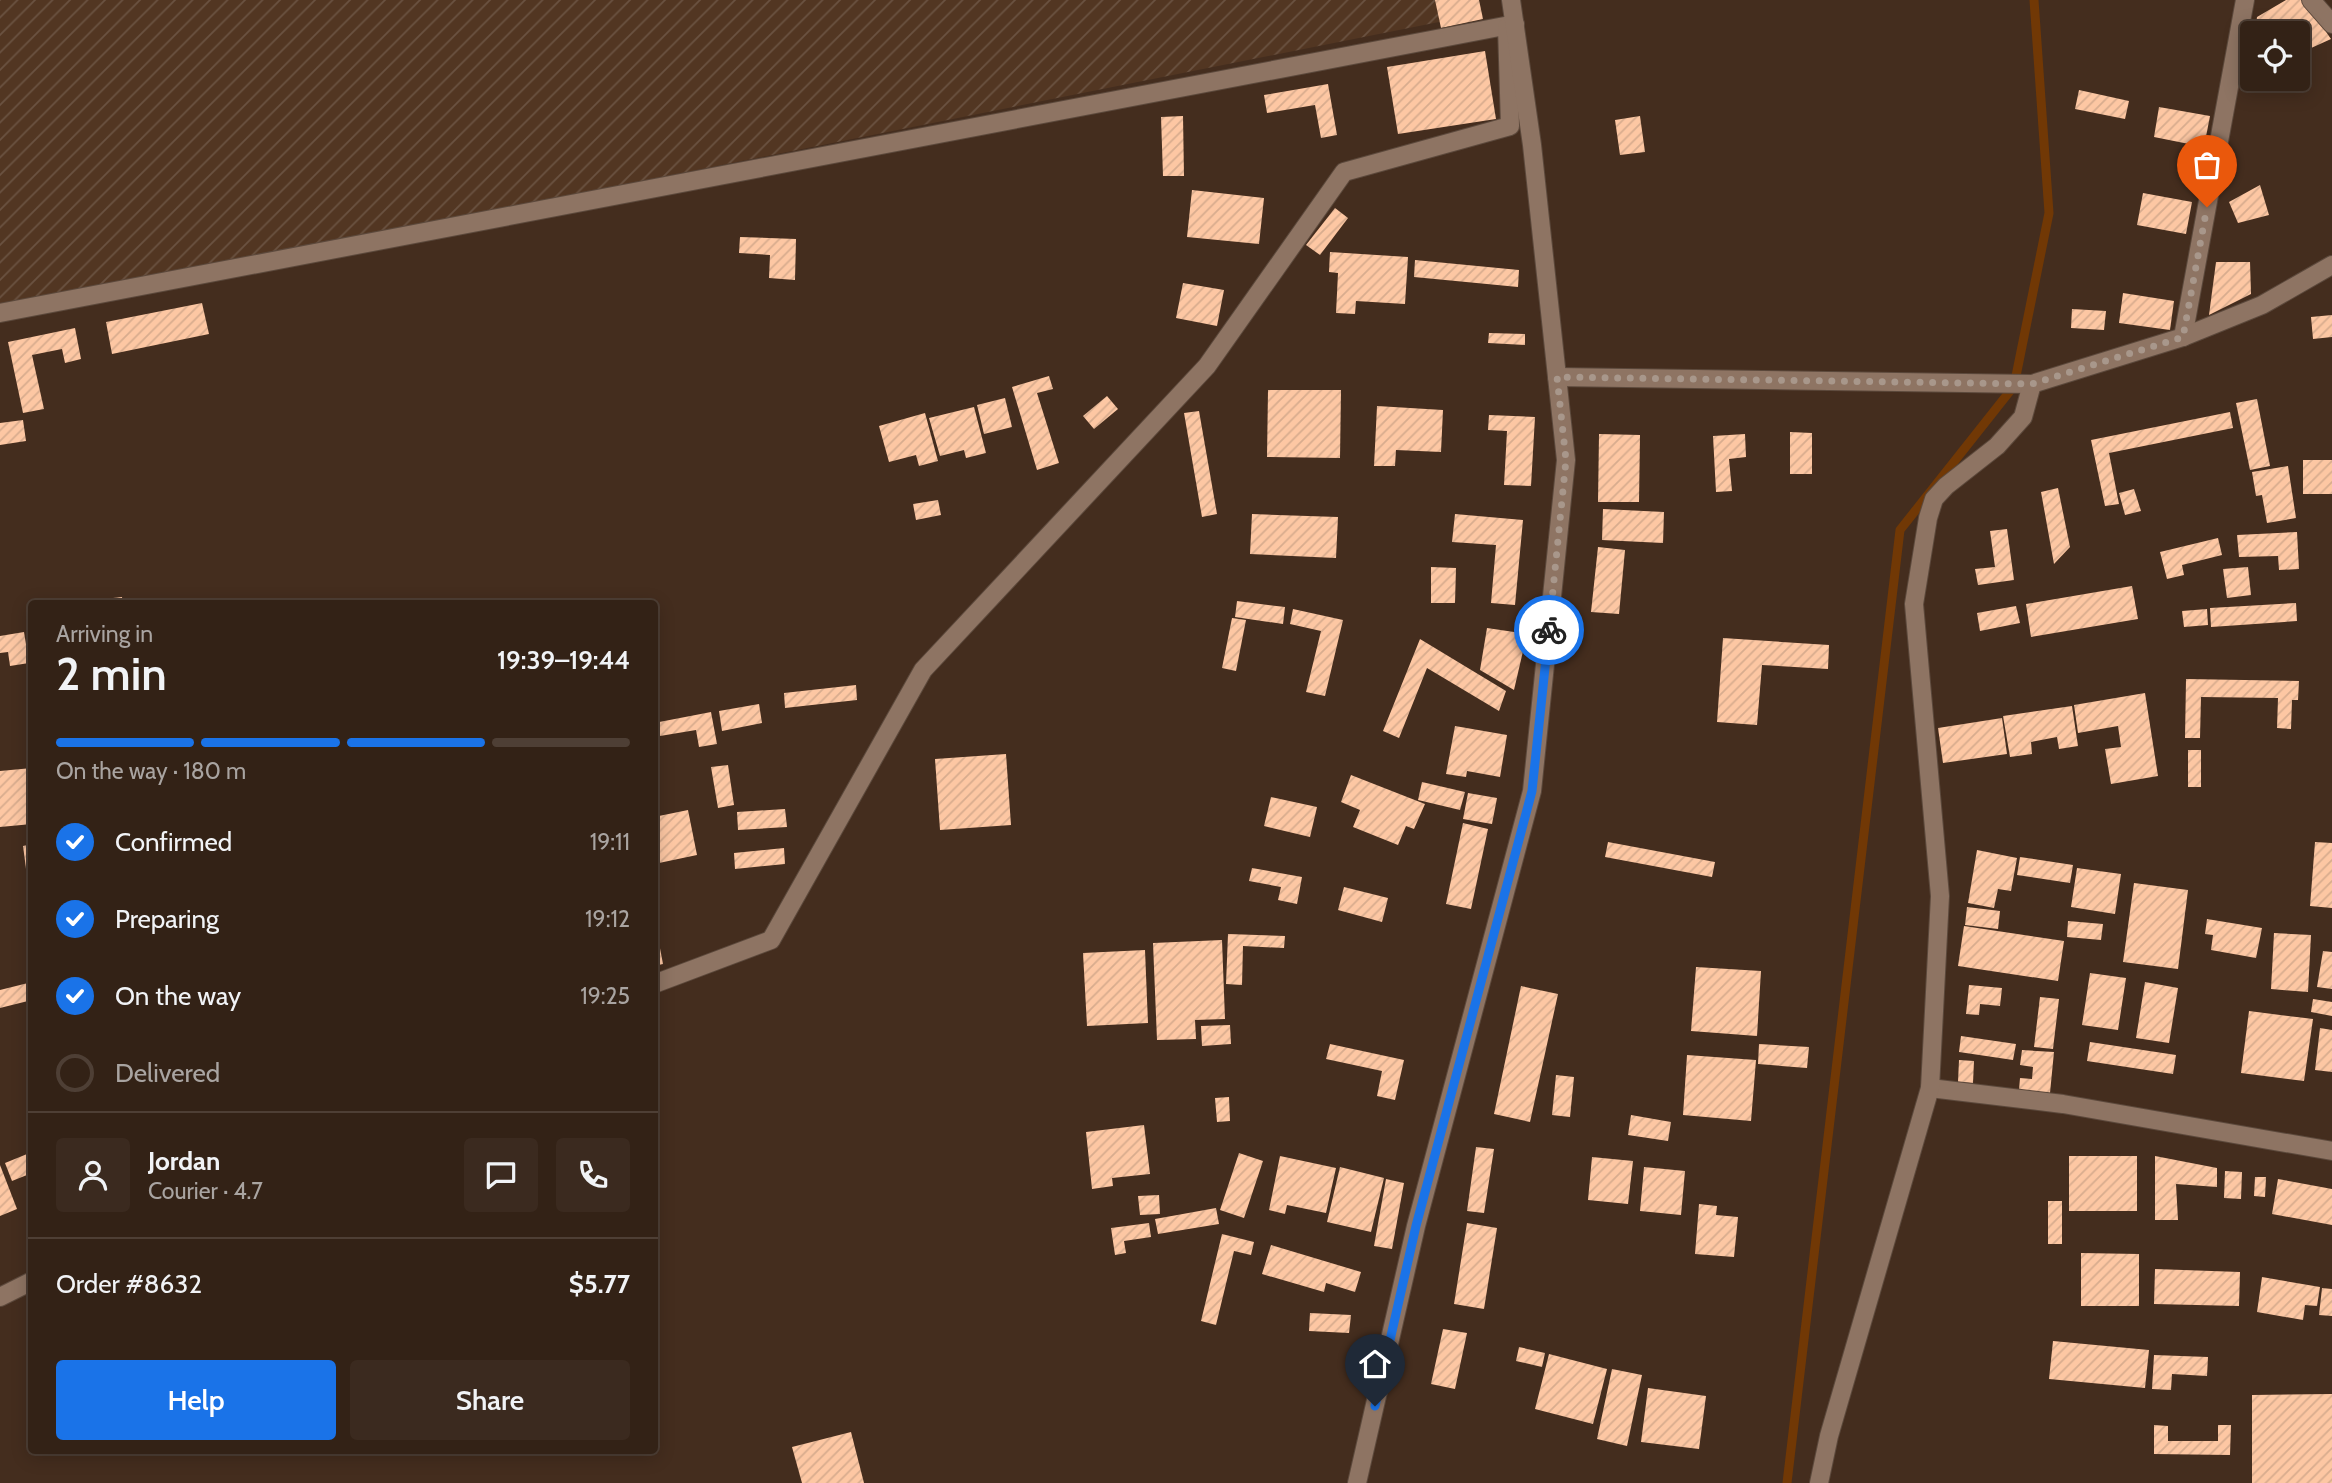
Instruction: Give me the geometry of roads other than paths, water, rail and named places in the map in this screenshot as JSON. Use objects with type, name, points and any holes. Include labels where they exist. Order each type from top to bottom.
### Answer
[{"type":"street","points":[[658,982],[771,940],[923,670],[1207,366],[1343,172],[1510,126],[1511,0]]},
{"type":"street","points":[[2183,337],[2245,0]]},
{"type":"street","points":[[2311,0],[2332,24]]},
{"type":"street","points":[[0,313],[1511,25]]},
{"type":"street","points":[[1357,1483],[1416,1226],[1532,791],[1566,460],[1532,145],[1511,25]]},
{"type":"street","points":[[1557,377],[2032,384],[2183,337],[2262,305],[2332,265]]},
{"type":"street","points":[[1819,1483],[1829,1436],[1930,1088],[1940,896],[1914,604],[1934,499],[1997,446],[2023,417],[2032,384]]},
{"type":"street","points":[[1930,1088],[2063,1104],[2332,1151]]},
{"type":"street","points":[[0,1297],[28,1283]]},
{"type":"waterway","points":[[1787,1483],[1900,530],[2014,386],[2049,213],[2034,0]]}]
